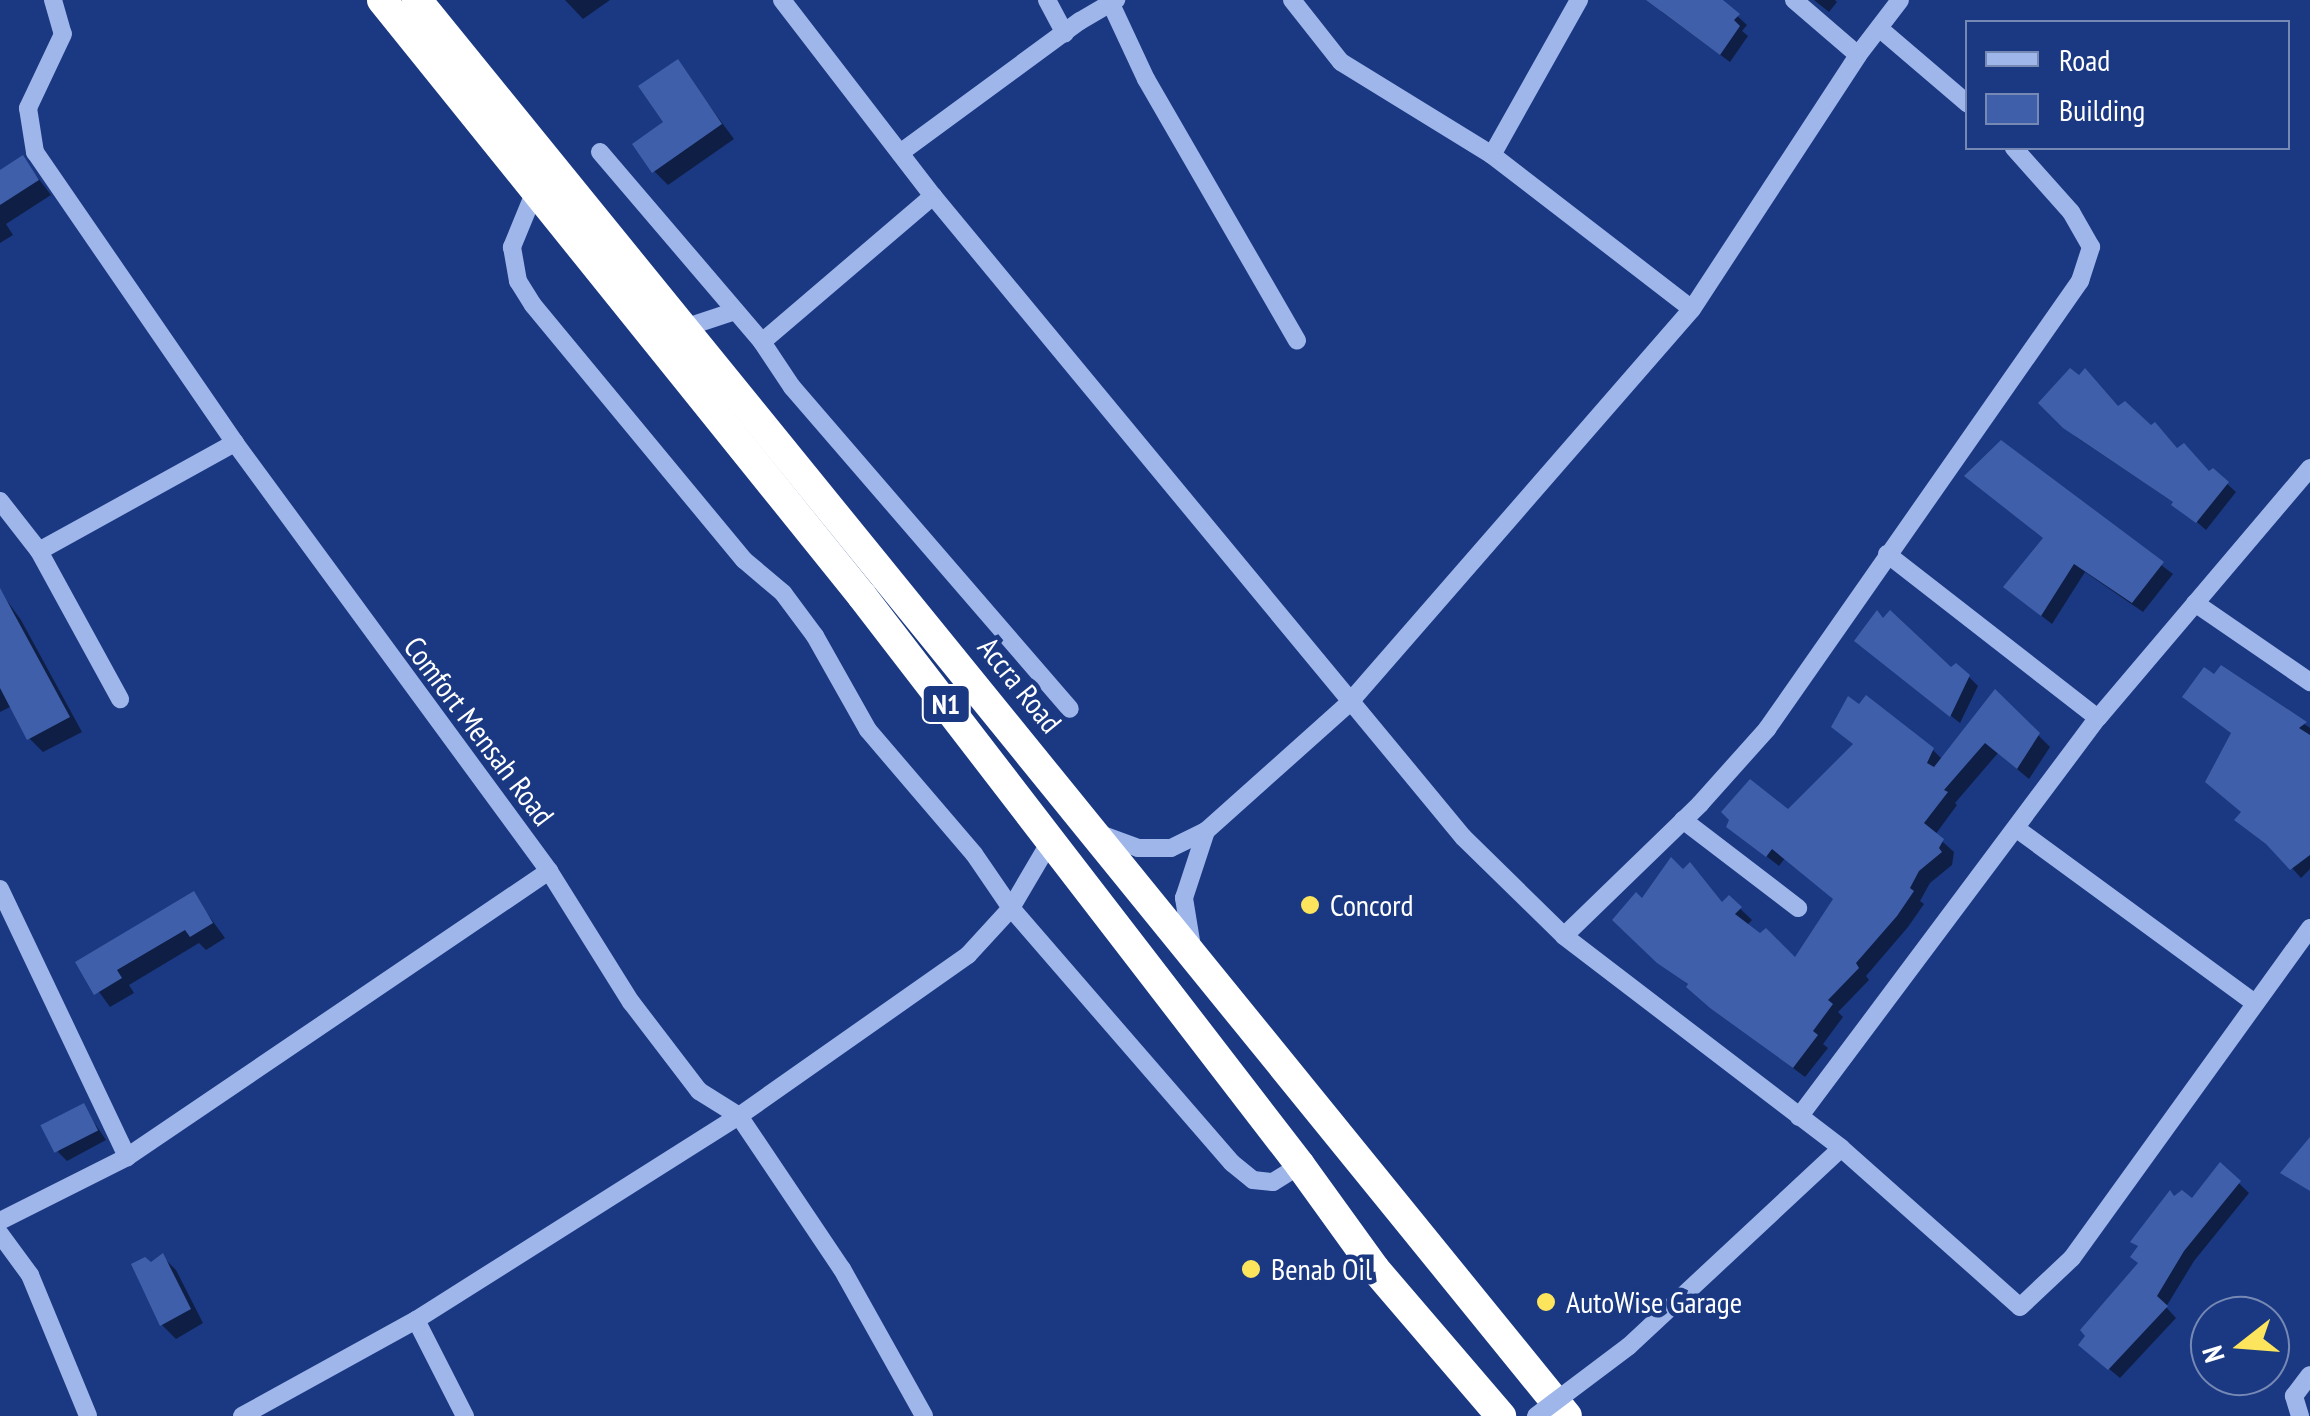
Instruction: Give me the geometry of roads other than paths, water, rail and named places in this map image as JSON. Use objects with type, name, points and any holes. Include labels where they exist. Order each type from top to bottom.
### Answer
[{"type":"highway","name":"N1","points":[[382,0],[862,596],[1300,1165],[1374,1269],[1501,1416]]},
{"type":"highway","name":"Accra Road","points":[[417,0],[1567,1416]]},
{"type":"street","name":"Comfort Mensah Road","points":[[53,0],[63,34],[28,108],[35,152],[235,443],[549,871],[631,1002],[699,1091],[739,1116]]},
{"type":"street","points":[[782,0],[932,196],[1099,392],[1349,703],[1463,837],[1564,936],[1840,1148],[2020,1307],[2072,1258],[2310,928]]},
{"type":"street","points":[[1047,0],[1066,34]]},
{"type":"street","points":[[1292,0],[1341,62],[1492,156],[1692,309]]},
{"type":"street","points":[[1492,156],[1578,0]]},
{"type":"street","points":[[1794,0],[1858,55]]},
{"type":"street","points":[[1094,831],[1138,848],[1171,848],[1206,832],[1349,703],[1692,309],[1858,55],[1900,0]]},
{"type":"street","points":[[900,153],[1114,2],[1164,111],[1297,341]]},
{"type":"street","points":[[1879,28],[1965,101]]},
{"type":"street","points":[[1564,936],[1683,820],[1767,730],[2080,281],[2092,247],[2070,212],[2016,150]]},
{"type":"street","points":[[600,152],[762,342],[792,387],[1070,709]]},
{"type":"street","points":[[535,192],[512,247],[518,281],[532,306],[744,560],[783,593],[804,619],[868,730],[974,854],[1011,908],[1232,1163],[1253,1180],[1273,1182],[1300,1165]]},
{"type":"street","points":[[762,342],[932,196]]},
{"type":"street","points":[[684,328],[735,311]]},
{"type":"street","points":[[38,551],[235,443]]},
{"type":"street","points":[[1800,1116],[2098,718],[2310,468]]},
{"type":"street","points":[[0,502],[38,551],[120,700]]},
{"type":"street","points":[[1887,554],[2098,718]]},
{"type":"street","points":[[2195,603],[2310,682]]},
{"type":"street","points":[[1683,820],[1798,908]]},
{"type":"street","points":[[2017,829],[2254,1004]]},
{"type":"street","points":[[1194,954],[1184,898],[1206,832]]},
{"type":"street","points":[[242,1416],[416,1320],[739,1116],[968,955],[1011,908],[1051,840]]},
{"type":"street","points":[[0,1221],[127,1157],[549,871]]},
{"type":"street","points":[[0,889],[127,1157]]},
{"type":"street","points":[[739,1116],[842,1269],[924,1416]]},
{"type":"street","points":[[1536,1416],[1629,1346],[1840,1148]]},
{"type":"street","points":[[0,1234],[30,1275],[88,1416]]},
{"type":"street","points":[[416,1320],[465,1416]]},
{"type":"street","points":[[2300,1416],[2294,1396],[2310,1375]]},
{"type":"place","name":"Concord","points":[[1310,905]]},
{"type":"place","name":"Benab Oil","points":[[1251,1269]]},
{"type":"place","name":"AutoWise Garage","points":[[1546,1302]]}]
